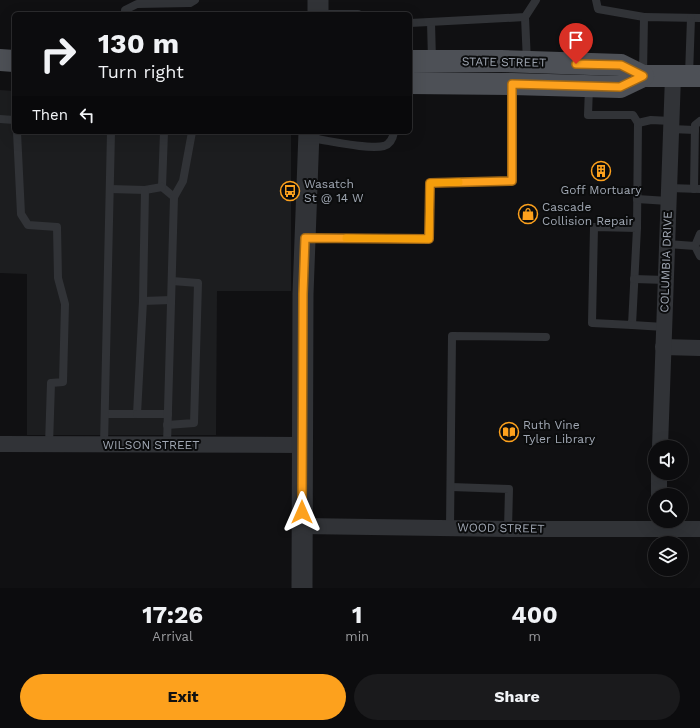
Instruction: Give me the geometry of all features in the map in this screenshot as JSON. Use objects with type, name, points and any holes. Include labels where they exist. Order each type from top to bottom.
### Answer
[{"type":"main road","points":[[0,60],[12,61]]},
{"type":"main road","name":"STATE STREET","points":[[412,61],[527,62],[621,65],[643,76]]},
{"type":"main road","name":"STATE STREET","points":[[412,83],[620,87],[643,76],[687,76]]},
{"type":"street","points":[[318,0],[318,12]]},
{"type":"street","name":"COLUMBIA DRIVE","points":[[660,440],[671,125],[687,76]]},
{"type":"street","points":[[302,588],[303,294],[309,135]]},
{"type":"street","points":[[663,347],[700,348]]},
{"type":"street","name":"WILSON STREET","points":[[0,444],[302,445]]},
{"type":"street","name":"WOOD STREET","points":[[302,526],[508,529],[648,525]]},
{"type":"street","name":"WOOD STREET","points":[[688,528],[700,529]]},
{"type":"lane","points":[[125,12],[125,10],[137,4],[190,3],[195,0]]},
{"type":"lane","points":[[527,62],[525,16],[536,0]]},
{"type":"lane","points":[[596,0],[598,9],[644,17],[700,18]]},
{"type":"lane","points":[[412,23],[525,16]]},
{"type":"lane","points":[[643,76],[644,17]]},
{"type":"lane","points":[[687,76],[691,18]]},
{"type":"lane","points":[[431,22],[432,61]]},
{"type":"lane","points":[[305,238],[429,239],[430,183],[512,181],[512,84]]},
{"type":"lane","points":[[589,86],[588,115],[632,116],[638,123],[637,200],[632,325]]},
{"type":"lane","points":[[0,120],[12,120]]},
{"type":"lane","points":[[638,123],[651,120],[695,130]]},
{"type":"lane","points":[[637,200],[697,189],[695,125],[700,120]]},
{"type":"lane","points":[[17,134],[21,214],[28,226],[57,227],[58,278],[65,304],[63,382],[51,383],[49,445]]},
{"type":"lane","points":[[104,445],[111,134]]},
{"type":"lane","points":[[162,187],[164,134]]},
{"type":"lane","points":[[167,445],[174,197],[182,181],[192,134]]},
{"type":"lane","points":[[309,135],[350,144],[376,147],[385,146],[393,138],[394,134]]},
{"type":"lane","points":[[110,189],[145,190],[162,187],[174,197]]},
{"type":"lane","points":[[137,414],[143,301],[145,190]]},
{"type":"lane","points":[[636,228],[594,227],[592,323],[664,327]]},
{"type":"lane","points":[[700,234],[695,246],[700,256]]},
{"type":"lane","points":[[667,244],[695,246]]},
{"type":"lane","points":[[634,279],[666,280]]},
{"type":"lane","points":[[167,425],[194,423],[198,283],[172,282]]},
{"type":"lane","points":[[143,301],[171,300]]},
{"type":"lane","points":[[450,528],[452,336],[546,337]]},
{"type":"lane","points":[[105,414],[168,414]]},
{"type":"lane","points":[[451,487],[509,489],[508,529]]},
{"type":"shaded area","points":[[0,90],[12,91],[12,134],[291,134],[291,291],[217,291],[216,435],[27,435],[27,274],[0,273]]},
{"type":"slow traffic","points":[[346,238],[429,239],[430,183],[459,182]]},
{"type":"place","name":"Goff Mortuary","points":[[601,171]]},
{"type":"place","name":"Wasatch St @ 14 W","points":[[290,191]]},
{"type":"place","name":"Cascade Collision Repair","points":[[528,214]]},
{"type":"place","name":"Ruth Vine Tyler Library","points":[[509,432]]},
{"type":"route","points":[[302,512],[303,294],[305,238],[429,239],[430,183],[512,181],[512,84],[620,87],[643,76],[621,65],[576,64]]}]
